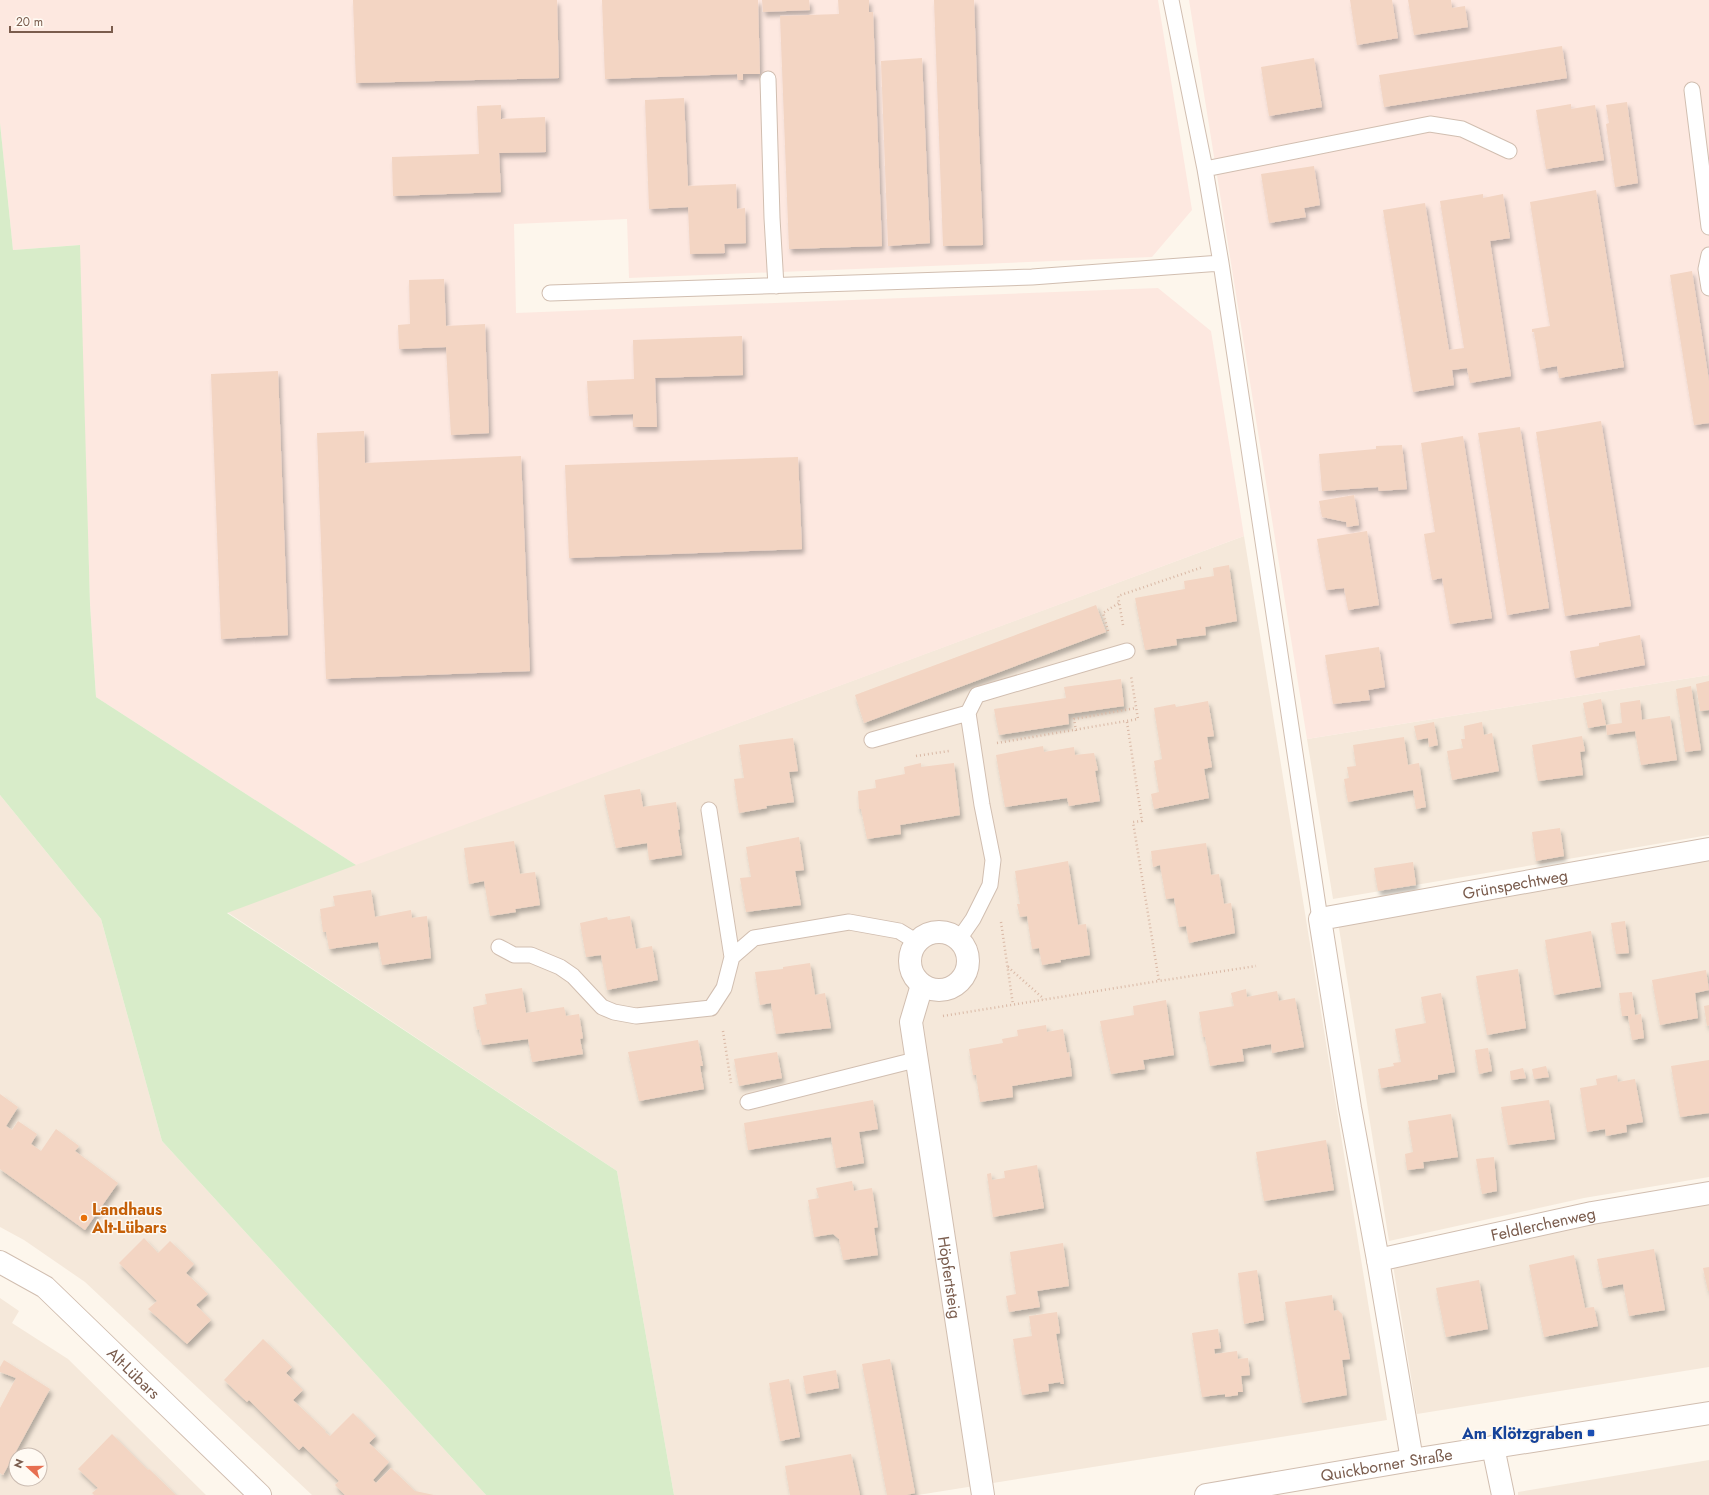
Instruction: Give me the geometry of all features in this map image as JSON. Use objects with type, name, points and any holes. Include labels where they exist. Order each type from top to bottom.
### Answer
[{"type":"street","name":"Grünspechtweg","points":[[1320,919],[1709,849]]},
{"type":"street","points":[[1320,919],[1350,1108],[1378,1260],[1412,1460]]},
{"type":"street","points":[[942,932],[951,934],[959,939],[965,947],[968,956],[965,976],[958,983],[945,990],[930,989],[922,985],[915,978],[911,969],[912,951],[917,942],[924,936],[942,932]]},
{"type":"street","points":[[910,1022],[922,985]]},
{"type":"street","name":"Höpfertsteig","points":[[910,1022],[983,1495]]},
{"type":"street","name":"Feldlerchenweg","points":[[1378,1260],[1592,1213],[1709,1193]]},
{"type":"street","name":"Alt-Lübars","points":[[0,1262],[45,1287],[260,1495]]},
{"type":"street","name":"Quickborner Straße","points":[[1206,1495],[1412,1460],[1709,1413]]},
{"type":"street","points":[[1493,1448],[1503,1495]]},
{"type":"lane","points":[[1171,0],[1205,169],[1221,263],[1320,919]]},
{"type":"lane","points":[[768,79],[772,218],[776,286]]},
{"type":"lane","points":[[1692,90],[1709,227]]},
{"type":"lane","points":[[1205,169],[1430,124],[1462,129],[1509,151]]},
{"type":"lane","points":[[1709,255],[1706,269],[1709,288]]},
{"type":"lane","points":[[550,293],[1032,277],[1221,263]]},
{"type":"lane","points":[[959,939],[973,918],[990,885],[993,860],[982,805],[968,713],[977,696],[1127,651]]},
{"type":"lane","points":[[872,740],[968,713]]},
{"type":"lane","points":[[499,947],[514,955],[531,955],[560,967],[573,976],[602,1007],[614,1012],[636,1016],[711,1008],[724,988],[732,957],[709,810]]},
{"type":"lane","points":[[732,957],[754,938],[849,922],[899,931],[917,942]]},
{"type":"lane","points":[[748,1102],[916,1060]]},
{"type":"path","points":[[1109,634],[1103,613],[1119,603]]},
{"type":"path","points":[[1076,731],[1074,719],[1136,708]]},
{"type":"path","points":[[1090,728],[1127,722],[1142,821],[1133,822],[1159,981]]},
{"type":"path","points":[[1001,921],[1013,1005]]},
{"type":"path","points":[[910,1022],[1044,999],[1256,966]]},
{"type":"path","points":[[1008,967],[1044,999]]},
{"type":"path","points":[[718,998],[732,1091]]},
{"type":"shaded area","points":[[0,0],[1158,0],[1192,210],[1152,257],[629,278],[627,219],[514,224],[516,313],[1158,288],[1211,331],[1244,536],[356,865],[96,697],[90,604],[79,245],[13,250],[0,123]]},
{"type":"shaded area","points":[[1189,0],[1709,0],[1709,675],[1307,739]]},
{"type":"shaded area","points":[[1244,536],[1387,1420],[918,1495],[674,1495],[617,1171],[227,912]]},
{"type":"shaded area","points":[[1709,675],[1709,835],[1333,899],[1307,739]]},
{"type":"shaded area","points":[[0,795],[101,919],[162,1141],[486,1495],[312,1495],[85,1282],[24,1240],[0,1227]]},
{"type":"shaded area","points":[[1709,860],[1709,1177],[1584,1198],[1389,1241],[1338,922]]},
{"type":"shaded area","points":[[1709,1203],[1709,1367],[1417,1414],[1393,1265],[1583,1225]]},
{"type":"shaded area","points":[[0,1298],[19,1311],[12,1323],[68,1359],[206,1495],[0,1495]]},
{"type":"shaded area","points":[[1709,1460],[1709,1495],[1518,1495],[1518,1492]]},
{"type":"green space","points":[[0,123],[13,250],[80,245],[90,604],[96,697],[356,865],[227,913],[617,1171],[674,1495],[486,1495],[162,1141],[101,919],[0,795]]},
{"type":"building","points":[[353,0],[557,0],[559,78],[356,83]]},
{"type":"building","points":[[602,0],[758,0],[760,74],[743,74],[743,80],[738,80],[737,74],[605,79]]},
{"type":"building","points":[[762,0],[809,0],[810,10],[763,12]]},
{"type":"building","points":[[838,0],[869,0],[869,12],[873,12],[882,246],[789,249],[780,16],[839,14]]},
{"type":"building","points":[[934,0],[974,0],[983,245],[943,246]]},
{"type":"building","points":[[1350,0],[1392,0],[1398,38],[1357,45]]},
{"type":"building","points":[[1408,0],[1451,0],[1452,8],[1465,6],[1468,27],[1414,35]]},
{"type":"building","points":[[1562,46],[1567,78],[1384,107],[1379,75]]},
{"type":"building","points":[[922,58],[930,243],[888,246],[881,61]]},
{"type":"building","points":[[1314,58],[1322,107],[1269,116],[1261,67]]},
{"type":"building","points":[[684,98],[688,186],[736,184],[737,209],[745,208],[746,243],[724,244],[725,253],[690,254],[688,207],[649,209],[645,100]]},
{"type":"building","points":[[1627,102],[1638,183],[1615,187],[1606,124],[1609,123],[1606,105]]},
{"type":"building","points":[[1571,104],[1571,109],[1595,105],[1604,160],[1546,169],[1536,110]]},
{"type":"building","points":[[501,105],[501,119],[545,117],[546,152],[499,153],[501,192],[393,196],[392,157],[479,154],[477,106]]},
{"type":"building","points":[[1314,166],[1320,205],[1304,208],[1306,217],[1269,223],[1261,174]]},
{"type":"building","points":[[1596,190],[1624,367],[1559,378],[1557,366],[1540,369],[1534,332],[1532,332],[1532,329],[1550,326],[1530,202]]},
{"type":"building","points":[[1483,194],[1483,198],[1503,194],[1510,238],[1490,241],[1511,376],[1470,383],[1467,368],[1452,370],[1454,385],[1413,392],[1383,210],[1425,203],[1449,350],[1464,348],[1440,201]]},
{"type":"building","points":[[1692,271],[1709,381],[1709,423],[1694,425],[1670,275]]},
{"type":"building","points":[[444,279],[446,326],[485,324],[489,433],[451,435],[446,347],[399,349],[398,325],[410,324],[409,280]]},
{"type":"building","points":[[742,336],[743,375],[655,378],[657,427],[633,427],[633,414],[589,416],[587,381],[634,379],[633,340]]},
{"type":"building","points":[[278,371],[288,635],[221,639],[211,374]]},
{"type":"building","points":[[1601,421],[1631,606],[1565,616],[1536,432]]},
{"type":"building","points":[[1520,427],[1549,608],[1507,615],[1478,433]]},
{"type":"building","points":[[364,431],[365,463],[521,456],[530,671],[326,679],[317,433]]},
{"type":"building","points":[[1463,436],[1492,618],[1450,624],[1442,578],[1432,580],[1424,534],[1435,532],[1421,443]]},
{"type":"building","points":[[1402,445],[1407,489],[1379,491],[1378,487],[1322,491],[1319,454],[1376,449],[1376,446]]},
{"type":"building","points":[[798,457],[802,549],[569,558],[565,465]]},
{"type":"building","points":[[1354,495],[1359,525],[1347,527],[1346,522],[1322,517],[1319,501]]},
{"type":"building","points":[[1367,531],[1379,605],[1348,610],[1344,588],[1326,590],[1317,539]]},
{"type":"building","points":[[1229,565],[1237,621],[1205,627],[1206,635],[1176,639],[1177,645],[1145,650],[1135,598],[1185,589],[1184,581],[1214,576],[1213,568]]},
{"type":"building","points":[[1096,605],[1106,632],[864,723],[855,695]]},
{"type":"building","points":[[1640,635],[1645,665],[1575,678],[1570,651],[1599,646],[1599,643]]},
{"type":"building","points":[[1379,647],[1385,687],[1368,690],[1370,700],[1333,704],[1325,655]]},
{"type":"building","points":[[1121,679],[1124,706],[1068,714],[1069,724],[999,735],[994,709],[1066,698],[1064,687]]},
{"type":"building","points":[[1709,681],[1709,710],[1700,711],[1696,684]]},
{"type":"building","points":[[1691,686],[1701,750],[1685,752],[1676,689]]},
{"type":"building","points":[[1601,699],[1606,725],[1588,728],[1583,703]]},
{"type":"building","points":[[1640,700],[1642,720],[1670,716],[1677,760],[1641,765],[1635,731],[1607,735],[1606,725],[1622,723],[1620,703]]},
{"type":"building","points":[[1208,701],[1214,736],[1207,737],[1212,767],[1204,769],[1209,798],[1154,809],[1151,794],[1159,792],[1154,761],[1162,759],[1154,708],[1175,704],[1176,707]]},
{"type":"building","points":[[1434,722],[1438,745],[1429,747],[1428,738],[1417,740],[1414,726]]},
{"type":"building","points":[[1482,722],[1484,735],[1492,733],[1499,771],[1452,780],[1447,751],[1463,748],[1461,739],[1465,739],[1464,726]]},
{"type":"building","points":[[1582,736],[1585,751],[1580,752],[1583,775],[1538,781],[1532,745]]},
{"type":"building","points":[[1404,737],[1408,765],[1419,763],[1426,807],[1416,809],[1413,790],[1348,802],[1344,779],[1349,778],[1347,767],[1356,766],[1353,745]]},
{"type":"building","points":[[793,738],[798,771],[789,772],[794,802],[766,806],[767,808],[739,813],[734,779],[744,778],[739,745]]},
{"type":"building","points":[[1043,746],[1044,752],[1074,747],[1075,755],[1094,753],[1098,770],[1095,771],[1100,801],[1069,806],[1067,798],[1005,807],[996,755]]},
{"type":"building","points":[[921,763],[921,767],[954,763],[960,815],[900,825],[901,834],[867,839],[861,809],[859,809],[858,791],[876,788],[875,780],[905,774],[904,767]]},
{"type":"building","points":[[640,789],[643,807],[676,802],[682,855],[649,860],[647,843],[616,848],[604,795]]},
{"type":"building","points":[[1560,828],[1564,856],[1536,861],[1532,832]]},
{"type":"building","points":[[799,837],[804,870],[795,871],[801,905],[746,912],[740,878],[751,877],[746,847]]},
{"type":"building","points":[[514,841],[520,874],[535,872],[540,905],[515,909],[516,912],[490,916],[484,881],[469,884],[464,848]]},
{"type":"building","points":[[1206,843],[1211,875],[1219,874],[1224,904],[1231,903],[1235,933],[1189,943],[1186,926],[1179,927],[1174,898],[1166,899],[1160,865],[1153,867],[1151,851]]},
{"type":"building","points":[[1068,861],[1078,925],[1086,924],[1090,955],[1060,960],[1061,962],[1042,965],[1039,948],[1032,949],[1027,916],[1020,917],[1017,904],[1020,904],[1015,871]]},
{"type":"building","points":[[1413,862],[1416,885],[1378,891],[1374,868]]},
{"type":"building","points":[[371,890],[375,917],[411,910],[412,918],[427,916],[431,958],[382,965],[378,942],[329,949],[326,932],[323,932],[320,909],[335,906],[333,896]]},
{"type":"building","points":[[630,916],[636,949],[652,946],[658,980],[607,990],[601,955],[586,957],[580,923],[607,917],[608,920]]},
{"type":"building","points":[[1625,921],[1629,953],[1616,954],[1611,923]]},
{"type":"building","points":[[1591,931],[1601,987],[1554,995],[1545,940]]},
{"type":"building","points":[[810,963],[815,995],[825,993],[831,1028],[776,1034],[771,1003],[760,1005],[755,972],[783,969],[783,967]]},
{"type":"building","points":[[1518,969],[1526,1028],[1487,1035],[1476,976]]},
{"type":"building","points":[[1706,970],[1709,990],[1695,993],[1698,1018],[1660,1025],[1652,980]]},
{"type":"building","points":[[522,988],[526,1013],[564,1007],[566,1016],[579,1014],[583,1038],[580,1039],[583,1054],[532,1062],[528,1039],[482,1045],[479,1029],[477,1030],[473,1007],[487,1004],[485,994]]},
{"type":"building","points":[[1246,989],[1247,997],[1277,991],[1279,1001],[1295,998],[1304,1047],[1272,1053],[1271,1044],[1242,1049],[1244,1061],[1210,1066],[1199,1012],[1234,1006],[1231,993]]},
{"type":"building","points":[[1632,992],[1635,1015],[1641,1014],[1644,1038],[1632,1040],[1628,1016],[1622,1016],[1619,993]]},
{"type":"building","points":[[1441,993],[1455,1072],[1438,1075],[1438,1079],[1381,1088],[1378,1069],[1394,1066],[1393,1063],[1401,1062],[1395,1029],[1426,1023],[1421,997]]},
{"type":"building","points":[[1166,1000],[1174,1055],[1143,1060],[1145,1069],[1111,1074],[1100,1021],[1134,1015],[1133,1006]]},
{"type":"building","points":[[1709,1005],[1709,1025],[1707,1026],[1704,1006]]},
{"type":"building","points":[[1046,1025],[1047,1032],[1063,1029],[1067,1053],[1069,1052],[1072,1076],[1012,1086],[1013,1097],[980,1102],[976,1075],[973,1075],[969,1049],[1003,1043],[1002,1039],[1018,1036],[1017,1030]]},
{"type":"building","points":[[698,1040],[703,1066],[700,1066],[704,1089],[639,1101],[628,1052]]},
{"type":"building","points":[[1488,1048],[1492,1071],[1479,1074],[1475,1050]]},
{"type":"building","points":[[777,1052],[782,1078],[739,1086],[734,1059]]},
{"type":"building","points":[[1709,1060],[1709,1113],[1680,1117],[1671,1066]]},
{"type":"building","points":[[1546,1066],[1549,1077],[1534,1079],[1532,1069]]},
{"type":"building","points":[[1523,1068],[1526,1078],[1511,1080],[1510,1071]]},
{"type":"building","points":[[1617,1075],[1618,1082],[1635,1079],[1643,1122],[1626,1125],[1627,1132],[1606,1136],[1605,1129],[1587,1132],[1580,1088],[1597,1085],[1596,1079]]},
{"type":"building","points":[[0,1094],[18,1107],[6,1126],[12,1130],[18,1121],[37,1134],[31,1144],[41,1151],[56,1129],[79,1146],[75,1151],[118,1183],[85,1230],[0,1169]]},
{"type":"building","points":[[873,1100],[878,1129],[859,1132],[864,1163],[836,1168],[831,1137],[748,1150],[744,1123]]},
{"type":"building","points":[[1549,1100],[1555,1139],[1508,1145],[1501,1107]]},
{"type":"building","points":[[1451,1114],[1458,1157],[1423,1162],[1424,1168],[1407,1170],[1405,1154],[1413,1152],[1408,1121]]},
{"type":"building","points":[[1326,1140],[1334,1190],[1264,1201],[1256,1152]]},
{"type":"building","points":[[1494,1157],[1497,1191],[1482,1194],[1476,1159]]},
{"type":"building","points":[[1037,1165],[1044,1208],[993,1217],[987,1174],[991,1173],[992,1180],[1005,1178],[1004,1171]]},
{"type":"building","points":[[852,1181],[854,1191],[872,1188],[878,1227],[874,1228],[878,1255],[843,1260],[839,1239],[833,1234],[814,1237],[808,1200],[819,1198],[816,1188]]},
{"type":"building","points":[[144,1238],[158,1253],[170,1241],[194,1264],[186,1273],[208,1294],[196,1305],[211,1320],[187,1344],[148,1309],[157,1301],[119,1263]]},
{"type":"building","points":[[1063,1243],[1069,1286],[1037,1291],[1040,1307],[1009,1312],[1006,1296],[1016,1294],[1010,1252]]},
{"type":"building","points":[[1654,1249],[1665,1310],[1629,1316],[1623,1284],[1603,1288],[1597,1259]]},
{"type":"building","points":[[1574,1255],[1585,1308],[1594,1307],[1598,1326],[1544,1337],[1529,1265]]},
{"type":"building","points":[[1709,1267],[1709,1291],[1708,1291],[1703,1268]]},
{"type":"building","points":[[1257,1270],[1264,1320],[1244,1324],[1238,1273]]},
{"type":"building","points":[[1479,1280],[1488,1329],[1446,1337],[1436,1288]]},
{"type":"building","points":[[1332,1295],[1334,1311],[1338,1310],[1342,1314],[1350,1359],[1342,1360],[1347,1395],[1302,1403],[1285,1302]]},
{"type":"building","points":[[1057,1312],[1060,1333],[1056,1334],[1064,1384],[1061,1384],[1060,1382],[1048,1384],[1049,1391],[1022,1395],[1013,1339],[1032,1336],[1029,1316]]},
{"type":"building","points":[[1218,1329],[1221,1348],[1214,1349],[1215,1354],[1237,1351],[1238,1359],[1248,1358],[1250,1375],[1241,1376],[1243,1392],[1238,1392],[1238,1395],[1225,1397],[1225,1394],[1202,1397],[1192,1333]]},
{"type":"building","points":[[263,1339],[292,1367],[286,1373],[303,1390],[293,1400],[326,1431],[325,1432],[330,1436],[353,1413],[376,1436],[369,1443],[389,1462],[373,1480],[376,1483],[391,1468],[415,1491],[434,1495],[345,1495],[335,1485],[339,1481],[303,1446],[299,1450],[249,1400],[247,1402],[224,1380]]},
{"type":"building","points":[[890,1359],[915,1493],[907,1495],[887,1495],[862,1364]]},
{"type":"building","points":[[4,1360],[50,1389],[18,1447],[8,1447],[8,1466],[3,1475],[0,1473],[0,1408],[16,1378],[0,1372],[0,1367]]},
{"type":"building","points":[[836,1370],[839,1388],[806,1394],[803,1376]]},
{"type":"building","points":[[789,1379],[800,1437],[780,1441],[769,1383]]},
{"type":"building","points":[[112,1434],[148,1470],[149,1469],[176,1495],[94,1495],[92,1493],[98,1488],[78,1469]]},
{"type":"building","points":[[851,1454],[860,1495],[790,1495],[785,1466]]},
{"type":"place","name":"Landhaus Alt-Lübars","points":[[84,1218]]},
{"type":"place","name":"Am Klötzgraben","points":[[1591,1433]]}]
